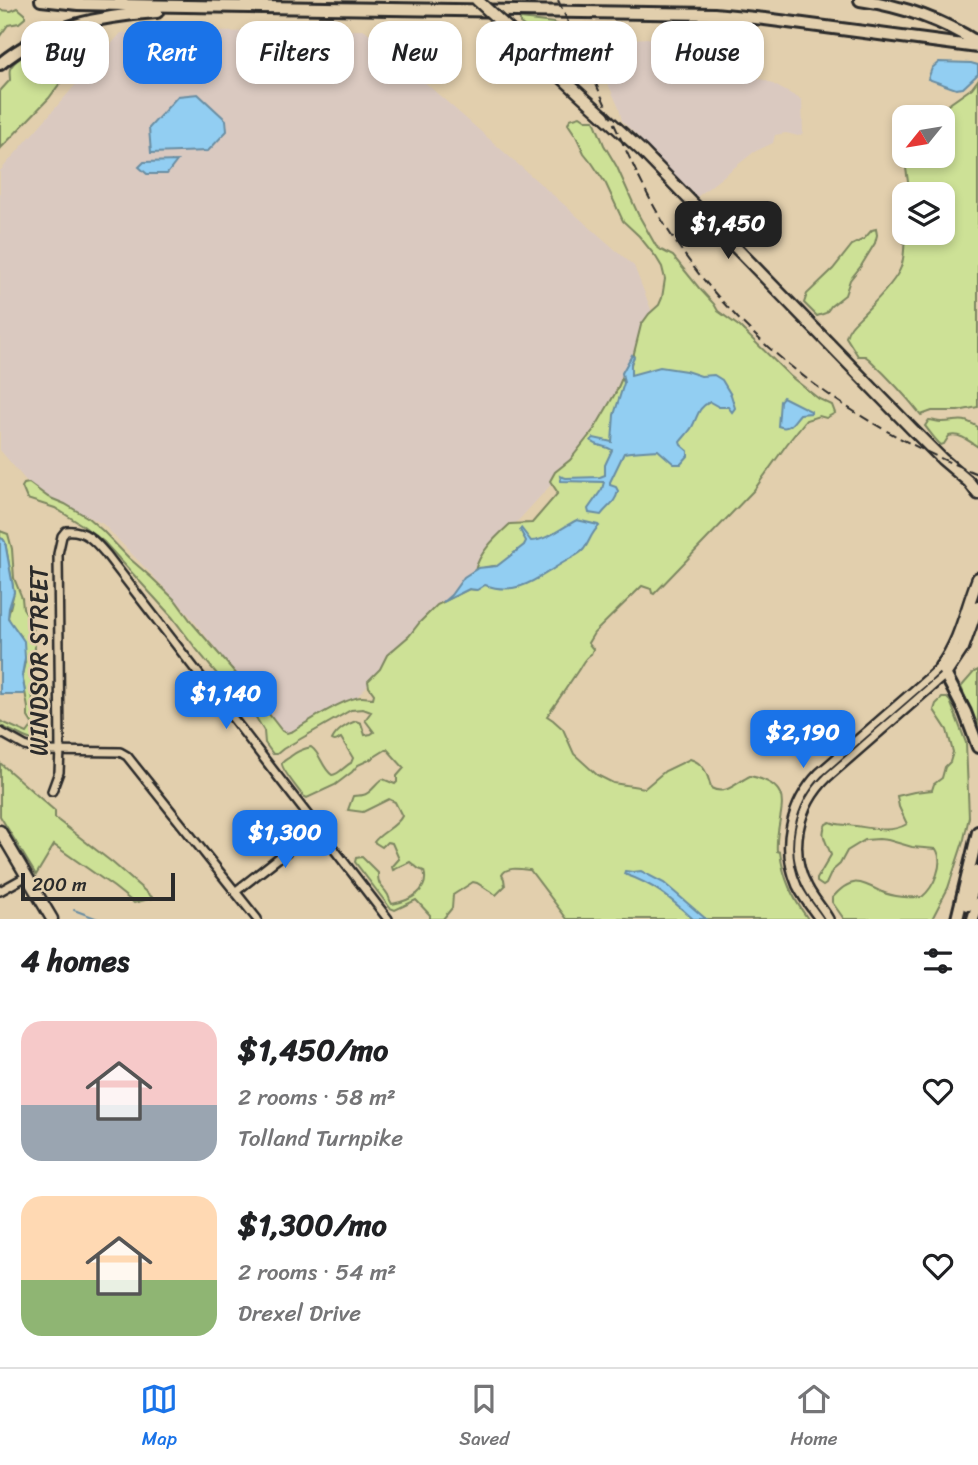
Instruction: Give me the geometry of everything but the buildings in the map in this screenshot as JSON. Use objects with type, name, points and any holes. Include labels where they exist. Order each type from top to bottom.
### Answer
[{"type":"highway","points":[[41,0],[100,5],[714,13],[978,45]]},
{"type":"highway","points":[[860,0],[903,9],[932,19],[978,45]]},
{"type":"highway","points":[[0,64],[40,38],[90,20],[131,14],[237,7]]},
{"type":"highway","points":[[943,670],[965,712],[978,747]]},
{"type":"highway","points":[[957,919],[978,832]]},
{"type":"highway","points":[[963,919],[978,871]]},
{"type":"highway","points":[[973,919],[978,903]]},
{"type":"main road","points":[[477,0],[636,145],[922,440],[974,484],[978,494]]},
{"type":"main road","points":[[943,670],[978,578]]},
{"type":"main road","points":[[943,670],[952,667],[963,648],[978,606]]},
{"type":"main road","points":[[0,831],[52,919]]},
{"type":"street","name":"WINDSOR STREET","points":[[52,791],[59,772],[60,750],[58,554],[62,536],[66,531],[81,532],[91,538],[106,554],[318,827]]},
{"type":"street","points":[[819,919],[796,883],[790,860],[792,820],[799,802],[808,785],[825,774],[943,670]]},
{"type":"street","points":[[0,732],[33,749],[43,751],[120,752],[127,756],[257,919]]},
{"type":"street","points":[[825,774],[806,805],[797,843],[799,863],[805,881],[829,919]]},
{"type":"street","points":[[235,892],[318,827],[388,919]]},
{"type":"street","points":[[0,891],[27,876]]},
{"type":"shaded area","points":[[354,30],[368,33],[368,84],[427,84],[634,266],[652,312],[601,430],[357,697],[285,735],[181,605],[103,524],[33,489],[0,450],[0,171],[76,84],[109,84],[109,47],[121,33],[123,84],[222,84],[222,32],[236,32],[236,84],[354,84]]},
{"type":"shaded area","points":[[637,39],[651,39],[651,84],[764,84],[764,80],[802,100],[803,134],[775,135],[773,143],[754,152],[697,197],[622,121],[608,84],[637,84]]},
{"type":"green space","points":[[18,8],[25,14],[25,18],[19,23],[8,25],[0,36],[0,10],[11,11]]},
{"type":"green space","points":[[21,58],[21,84],[59,84],[0,149],[0,91],[10,80],[10,70]]},
{"type":"green space","points":[[978,80],[978,407],[958,411],[932,411],[921,415],[869,359],[858,356],[846,337],[852,326],[899,272],[904,245],[955,245],[955,182],[908,182],[906,168],[956,168],[956,105],[948,105],[972,88]]},
{"type":"green space","points":[[580,116],[586,120],[594,120],[656,246],[673,256],[718,311],[740,327],[790,376],[819,399],[832,405],[835,413],[826,418],[819,416],[806,420],[754,490],[654,594],[651,589],[642,586],[594,633],[588,643],[593,649],[591,654],[584,660],[547,716],[563,729],[574,754],[597,775],[613,783],[645,788],[665,771],[690,759],[702,767],[711,788],[716,790],[727,789],[750,776],[776,787],[782,804],[777,851],[780,852],[789,887],[808,919],[567,919],[530,870],[518,869],[504,872],[502,875],[505,886],[496,895],[473,882],[453,895],[452,908],[443,919],[430,919],[430,915],[416,900],[395,910],[390,908],[355,862],[356,858],[362,857],[378,873],[380,883],[392,904],[417,894],[424,884],[424,871],[410,862],[393,870],[392,867],[399,859],[392,843],[387,842],[382,847],[374,842],[402,816],[395,802],[389,799],[363,812],[348,810],[353,796],[366,794],[383,779],[395,784],[397,776],[404,768],[387,749],[358,765],[335,785],[307,798],[282,766],[283,762],[296,753],[311,747],[326,769],[332,775],[337,774],[351,763],[353,758],[341,738],[332,740],[342,728],[356,721],[361,723],[365,735],[374,732],[365,720],[371,712],[363,709],[351,710],[273,754],[265,743],[264,731],[254,714],[104,542],[55,508],[27,499],[22,487],[29,483],[48,497],[87,517],[103,531],[176,601],[282,731],[293,731],[355,698],[373,698],[368,681],[380,669],[387,655],[409,636],[437,605],[469,589],[476,590],[494,566],[475,571],[480,557],[489,545],[510,524],[532,523],[558,493],[550,481],[595,428],[631,365],[641,325],[662,298],[665,279],[662,267],[639,236],[623,221],[606,184],[568,124],[570,119]]},
{"type":"green space","points":[[876,229],[875,243],[850,280],[845,295],[826,313],[817,316],[804,303],[807,294],[833,269],[852,245]]},
{"type":"green space","points":[[929,420],[963,421],[978,427],[978,447],[953,435],[941,445],[925,426]]},
{"type":"green space","points":[[0,531],[8,534],[14,578],[23,608],[32,622],[35,647],[33,707],[46,735],[45,741],[28,738],[0,726],[0,721],[27,733],[33,725],[28,717],[22,675],[25,662],[21,636],[8,617],[14,592],[5,542],[0,538]]},
{"type":"green space","points":[[978,670],[978,728],[961,687]]},
{"type":"green space","points":[[942,698],[950,701],[966,743],[969,817],[948,888],[932,919],[844,919],[832,898],[845,886],[861,883],[891,895],[922,897],[934,881],[939,868],[936,849],[912,847],[879,839],[865,840],[847,851],[823,886],[817,879],[831,855],[824,836],[826,824],[830,822],[885,829],[900,827],[907,824],[897,796],[932,790],[934,784],[942,778],[953,752],[947,730],[934,710]]},
{"type":"green space","points":[[0,763],[55,811],[55,818],[153,898],[134,903],[54,845],[36,875],[0,816]]},
{"type":"water","points":[[939,62],[978,65],[978,74],[963,88],[956,89],[928,79],[932,68]]},
{"type":"water","points":[[198,94],[226,120],[227,131],[208,151],[151,153],[149,128],[178,96]]},
{"type":"water","points":[[177,161],[167,174],[147,174],[139,167],[144,162]]},
{"type":"water","points":[[632,355],[631,375],[660,367],[701,376],[714,375],[722,380],[735,408],[732,412],[728,407],[719,407],[710,402],[703,406],[680,442],[688,451],[688,456],[681,464],[674,464],[658,450],[624,453],[610,482],[618,491],[615,499],[601,515],[589,513],[588,509],[604,482],[561,481],[560,476],[566,478],[605,475],[605,465],[612,450],[591,440],[594,438],[612,442],[614,415],[624,383],[622,373]]},
{"type":"water","points":[[783,397],[811,413],[800,414],[788,427],[778,426],[780,401]]},
{"type":"water","points":[[577,520],[599,526],[578,554],[528,584],[508,589],[485,585],[477,590],[469,589],[443,602],[464,577],[478,568],[497,566],[524,545],[526,541],[521,528],[531,541],[549,536]]},
{"type":"water","points":[[0,538],[5,542],[14,592],[8,618],[24,641],[24,694],[0,694]]},
{"type":"water","points":[[625,871],[641,871],[664,883],[706,919],[693,919],[661,892],[624,874]]},
{"type":"waterway","points":[[74,910],[98,919]]},
{"type":"railway","points":[[558,0],[654,206],[689,260],[721,300],[797,371],[840,402],[884,429],[978,474]]}]
